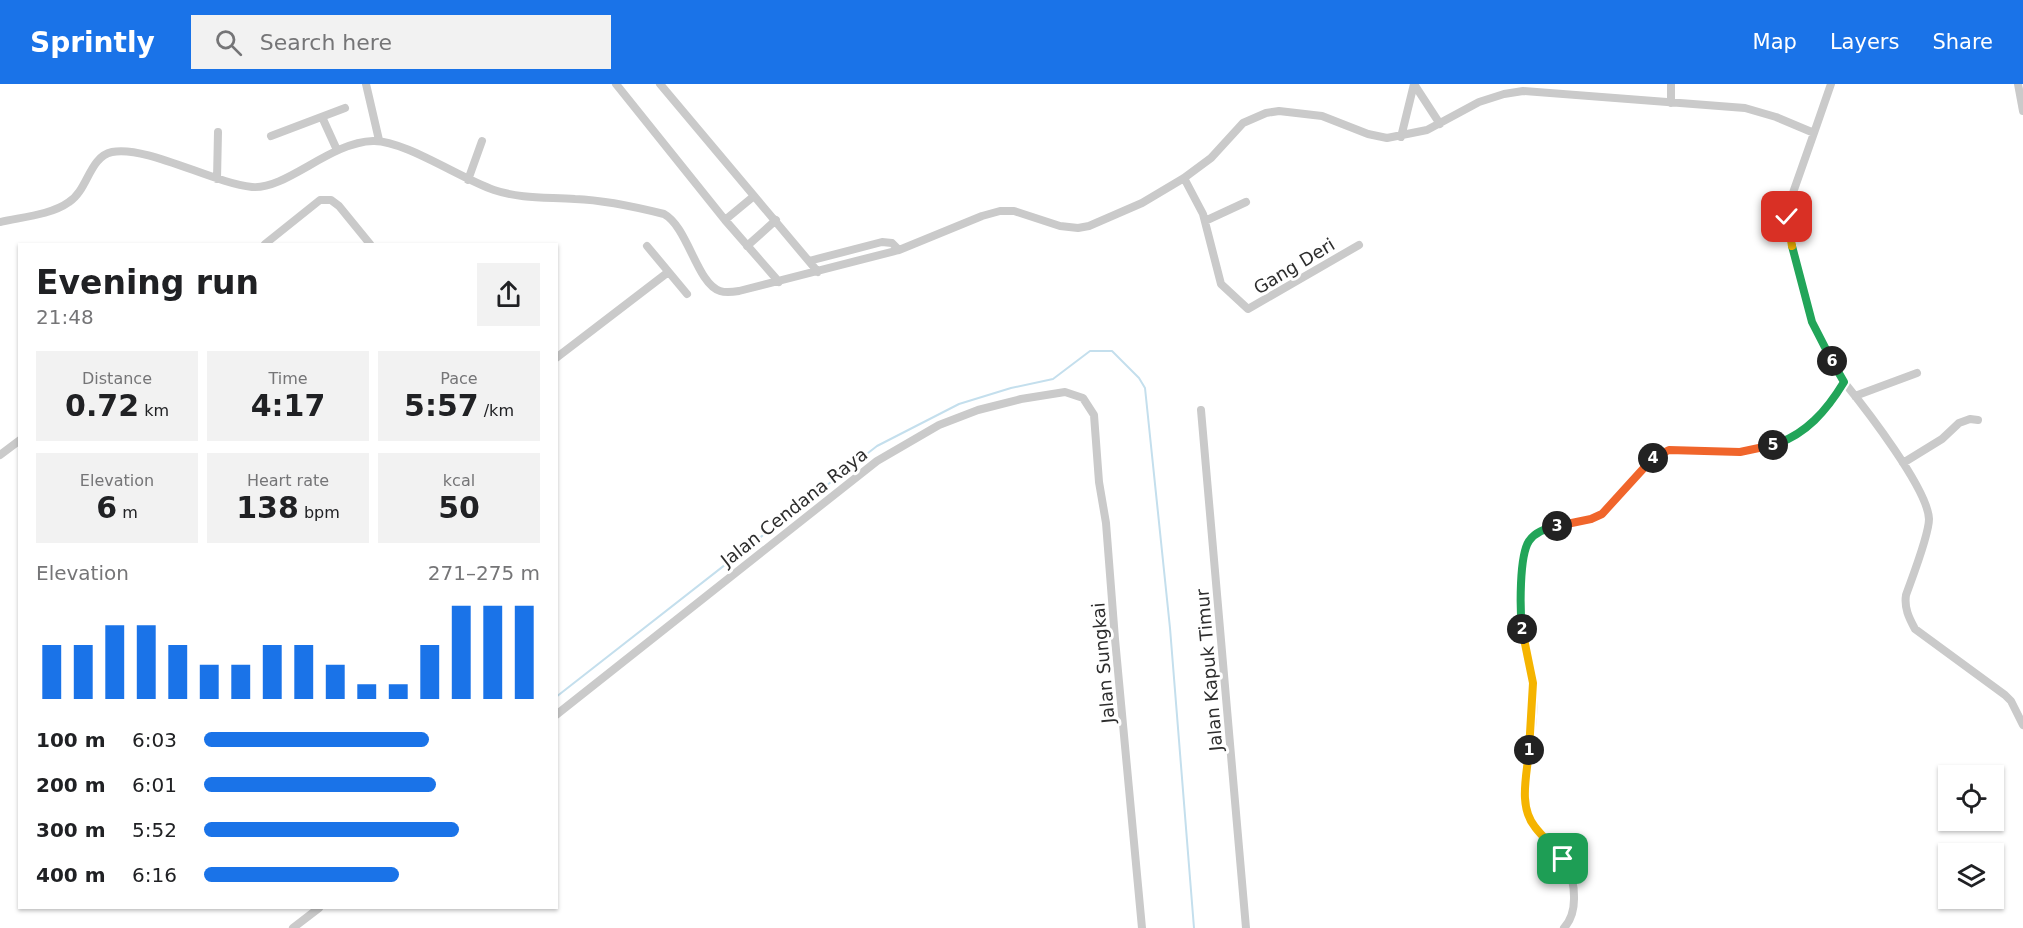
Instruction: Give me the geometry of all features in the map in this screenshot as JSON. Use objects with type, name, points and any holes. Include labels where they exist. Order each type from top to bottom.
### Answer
[{"type":"street","points":[[366,84],[379,140]]},
{"type":"street","points":[[616,84],[725,220],[779,282]]},
{"type":"street","points":[[660,84],[818,272]]},
{"type":"street","points":[[1414,84],[1440,124]]},
{"type":"street","points":[[1401,137],[1414,84]]},
{"type":"street","points":[[1671,84],[1671,103]]},
{"type":"street","points":[[1831,84],[1795,184],[1788,211],[1787,224],[1812,322],[1844,382],[1903,463],[1925,500],[1929,519],[1906,595],[1905,604],[1910,620],[1915,629],[2005,695],[2011,701],[2023,725]]},
{"type":"street","points":[[2018,84],[2023,111]]},
{"type":"street","points":[[0,222],[52,210],[69,202],[78,193],[98,159],[111,152],[136,153],[249,187],[275,183],[337,150],[359,142],[379,140],[418,154],[468,180],[494,190],[521,196],[578,199],[664,214],[675,223],[710,284],[718,290],[740,291],[899,250],[982,216],[1000,211],[1014,211],[1060,226],[1078,228],[1095,224],[1142,203],[1184,178],[1210,158],[1243,123],[1279,111],[1322,116],[1377,137],[1401,137],[1427,130],[1485,100],[1523,90],[1754,110],[1814,133]]},
{"type":"street","points":[[271,136],[345,108]]},
{"type":"street","points":[[322,117],[337,150]]},
{"type":"street","points":[[217,179],[218,132]]},
{"type":"street","points":[[468,180],[482,141]]},
{"type":"street","name":"Gang Deri","points":[[1184,178],[1205,221],[1221,284],[1248,309],[1359,245]]},
{"type":"street","points":[[725,220],[754,195]]},
{"type":"street","points":[[266,243],[320,200],[331,200],[339,206],[369,243]]},
{"type":"street","points":[[1205,221],[1246,202]]},
{"type":"street","points":[[747,246],[776,220]]},
{"type":"street","points":[[809,261],[882,242],[892,243],[899,250]]},
{"type":"street","points":[[647,246],[667,273],[687,294]]},
{"type":"street","points":[[558,356],[667,273]]},
{"type":"street","points":[[1855,396],[1917,373]]},
{"type":"street","points":[[1564,928],[1571,919],[1574,907],[1571,875],[1557,851],[1533,825],[1526,807],[1533,683],[1523,640],[1520,611],[1524,553],[1528,542],[1544,529],[1591,519],[1602,514],[1650,461],[1663,452],[1686,450],[1740,452],[1781,443],[1821,415],[1844,382]]},
{"type":"street","name":"Jalan Cendana Raya","points":[[558,713],[870,467],[910,441],[939,425],[978,410],[1021,399],[1065,392],[1083,398]]},
{"type":"street","name":"Jalan Sungkai","points":[[1083,398],[1094,415],[1099,482],[1106,523],[1142,928]]},
{"type":"street","name":"Jalan Kapuk Timur","points":[[1201,410],[1246,928]]},
{"type":"street","points":[[1903,463],[1942,439],[1959,423],[1970,419],[1978,420]]},
{"type":"street","points":[[0,455],[18,442]]},
{"type":"street","points":[[293,928],[317,909]]},
{"type":"waterway","points":[[558,695],[877,446],[959,404],[1011,388],[1053,379],[1090,351],[1112,351],[1139,378],[1145,388],[1170,628],[1194,928]]},
{"type":"route","points":[[1563,859],[1533,825],[1526,807],[1533,683],[1523,640],[1520,611],[1524,553],[1528,542],[1544,529],[1591,519],[1602,514],[1650,461],[1663,452],[1669,450],[1740,452],[1763,448],[1781,443],[1797,433],[1829,406],[1844,382],[1812,322],[1787,217]]}]
